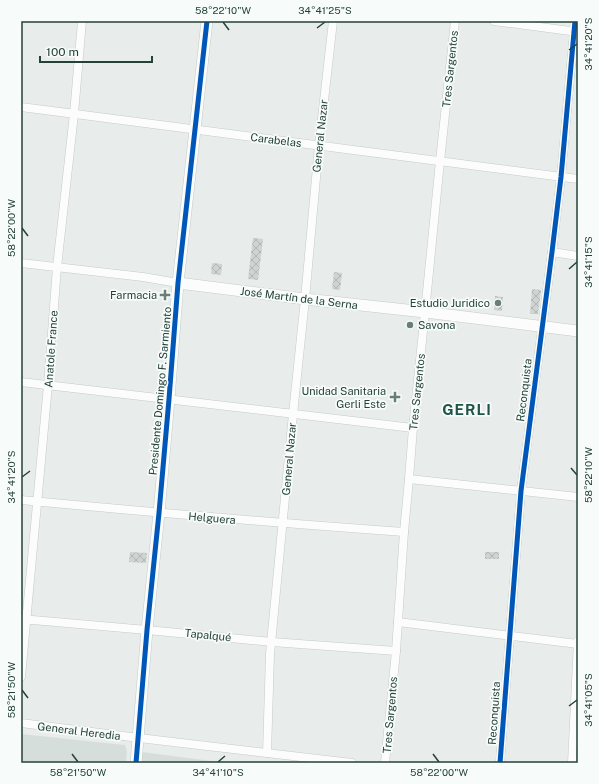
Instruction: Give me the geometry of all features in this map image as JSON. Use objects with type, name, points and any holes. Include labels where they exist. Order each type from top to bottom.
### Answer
[{"type":"street","name":"Anatole France","points":[[21,677],[24,619],[37,501],[57,267],[74,114],[82,21]]},
{"type":"street","name":"Presidente Domingo F. Sarmiento","points":[[136,763],[178,283],[207,21]]},
{"type":"street","name":"General Nazar","points":[[267,754],[270,654],[292,414],[333,21]]},
{"type":"street","name":"Tres Sargentos","points":[[385,763],[396,651],[413,428],[455,21]]},
{"type":"street","points":[[494,21],[576,32]]},
{"type":"street","name":"Reconquista","points":[[500,763],[521,491],[552,252],[576,32],[575,21]]},
{"type":"street","name":"Carabelas","points":[[21,107],[578,179]]},
{"type":"street","points":[[552,252],[578,256]]},
{"type":"street","name":"José Martín de la Serna","points":[[21,263],[305,299],[578,331]]},
{"type":"street","points":[[21,382],[413,428]]},
{"type":"street","points":[[409,478],[578,497]]},
{"type":"street","name":"Helguera","points":[[21,500],[283,524],[404,532]]},
{"type":"street","name":"Tapalqué","points":[[24,619],[272,642],[396,651]]},
{"type":"street","points":[[398,622],[578,644]]},
{"type":"street","points":[[572,763],[578,640]]},
{"type":"street","name":"General Heredia","points":[[21,723],[267,754],[352,763]]},
{"type":"shaded area","points":[[21,734],[125,745],[127,751],[126,763],[21,763]]},
{"type":"shaded area","points":[[142,752],[227,763],[141,763]]},
{"type":"building","points":[[253,238],[263,239],[258,280],[248,279]]},
{"type":"building","points":[[212,263],[222,264],[221,275],[211,274]]},
{"type":"building","points":[[334,272],[342,273],[340,290],[332,289]]},
{"type":"building","points":[[532,289],[541,290],[538,314],[530,314]]},
{"type":"building","name":"Estudio Juridico","points":[[495,296],[503,297],[502,311],[494,310]]},
{"type":"building","points":[[130,552],[147,553],[146,563],[129,562]]},
{"type":"building","points":[[485,552],[499,552],[499,559],[485,559]]},
{"type":"cycle path","points":[[136,763],[178,283],[207,21]]},
{"type":"cycle path","points":[[500,763],[521,491],[561,177],[575,21]]},
{"type":"place","name":"Farmacia","points":[[165,295]]},
{"type":"place","name":"Estudio Juridico","points":[[498,303]]},
{"type":"place","name":"Savona","points":[[410,325]]},
{"type":"place","name":"Unidad Sanitaria Gerli Este","points":[[395,397]]},
{"type":"district","name":"GERLI","points":[[467,410]]}]
